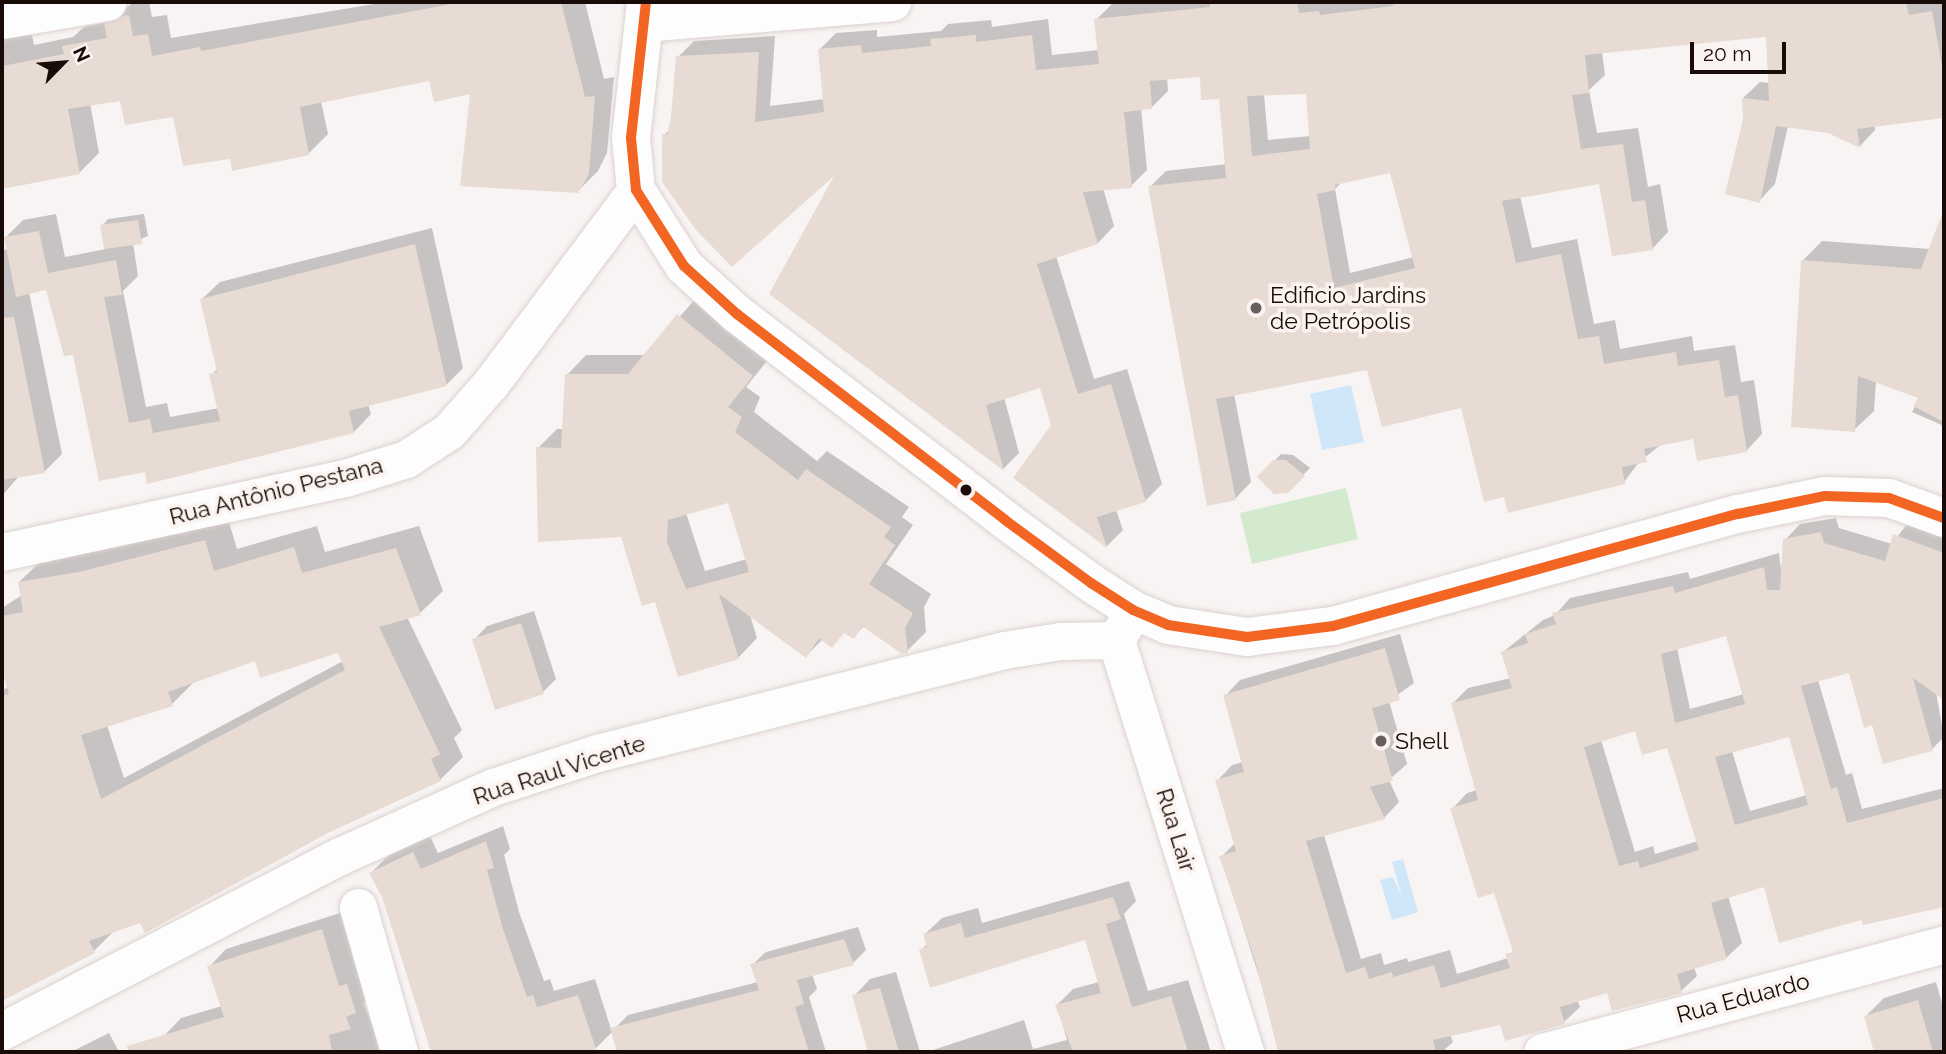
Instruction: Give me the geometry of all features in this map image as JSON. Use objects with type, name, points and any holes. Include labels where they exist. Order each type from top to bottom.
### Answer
[{"type":"main road","points":[[645,12],[631,138],[636,190],[684,266],[737,313],[1005,520],[1125,625],[1168,625],[1209,634],[1280,634],[1333,626],[1738,514],[1825,496],[1889,498],[1944,518]]},
{"type":"street","points":[[2,20],[107,2]]},
{"type":"street","points":[[645,12],[892,2]]},
{"type":"street","name":"Rua Antônio Pestana","points":[[2,552],[345,478],[406,459],[449,431],[491,383],[636,190]]},
{"type":"street","name":"Rua Raul Vicente","points":[[2,1031],[340,856],[494,787],[597,753],[1004,650],[1060,641],[1125,625]]},
{"type":"street","name":"Rua Lair","points":[[1125,625],[1245,1052]]},
{"type":"street","points":[[340,856],[356,900],[399,1052]]},
{"type":"street","name":"Rua Eduardo","points":[[1542,1052],[1944,944]]},
{"type":"green space","points":[[1346,488],[1358,539],[1252,564],[1240,513]]},
{"type":"water","points":[[1351,385],[1364,442],[1322,450],[1310,394]]},
{"type":"water","points":[[1403,859],[1418,912],[1392,920],[1380,880],[1393,877],[1402,898],[1392,862]]},
{"type":"building","points":[[462,2],[561,2],[585,97],[595,96],[589,174],[578,193],[460,186],[470,94],[434,102],[429,81],[300,107],[309,155],[232,171],[230,159],[183,166],[173,117],[125,125],[120,101],[68,109],[80,174],[2,189],[2,66],[64,54],[62,46],[107,38],[104,24],[122,16],[129,15],[133,36],[148,34],[152,56],[200,47],[201,51]]},
{"type":"building","points":[[1210,2],[1297,2],[1299,13],[1319,11],[1320,15],[1393,6],[1393,2],[1906,2],[1909,15],[1932,11],[1944,77],[1944,118],[1857,129],[1860,148],[1828,133],[1776,126],[1760,203],[1725,194],[1743,119],[1742,98],[1769,101],[1766,37],[1585,55],[1589,93],[1572,95],[1581,149],[1623,144],[1632,202],[1645,200],[1653,250],[1612,256],[1599,184],[1502,201],[1516,263],[1561,254],[1578,339],[1599,336],[1604,364],[1676,352],[1678,366],[1719,360],[1725,397],[1738,395],[1747,452],[1697,461],[1693,439],[1644,449],[1647,462],[1622,467],[1625,484],[1508,513],[1504,497],[1484,502],[1461,408],[1382,427],[1367,370],[1216,399],[1236,500],[1207,506],[1148,186],[1226,178],[1219,99],[1201,100],[1200,77],[1150,81],[1152,109],[1124,112],[1132,188],[1083,192],[1098,244],[1037,264],[1078,394],[1111,384],[1146,502],[1097,517],[1107,548],[1013,478],[1051,425],[1040,388],[986,405],[1004,471],[769,294],[834,176],[732,267],[696,230],[662,182],[662,134],[667,135],[671,117],[676,56],[759,52],[755,122],[824,112],[818,49],[861,45],[862,53],[931,46],[930,39],[976,35],[976,42],[1032,35],[1036,70],[1099,64],[1094,19],[1210,7]],"holes":[[[1306,94],[1310,149],[1252,156],[1247,96]],[[1390,173],[1415,268],[1334,288],[1317,194],[1336,190],[1335,185]]]},
{"type":"building","points":[[1942,214],[1944,422],[1913,406],[1918,398],[1858,376],[1855,432],[1791,427],[1801,260],[1921,269]]},
{"type":"building","points":[[138,220],[142,244],[104,249],[100,225]]},
{"type":"building","points":[[39,231],[48,273],[116,260],[122,295],[104,297],[129,423],[150,419],[153,433],[220,421],[209,374],[217,372],[200,299],[415,244],[447,386],[349,411],[354,433],[147,484],[145,472],[99,481],[73,355],[64,356],[46,290],[16,297],[4,237]]},
{"type":"building","points":[[677,314],[753,376],[728,407],[742,417],[735,432],[798,480],[806,469],[891,527],[884,537],[895,545],[869,584],[913,613],[905,628],[908,653],[902,654],[862,626],[854,639],[844,633],[832,648],[819,638],[806,658],[719,594],[739,659],[678,677],[655,602],[642,606],[621,537],[538,542],[536,447],[561,448],[565,374],[628,374]],"holes":[[[728,503],[749,572],[686,589],[667,542],[668,520]]]},
{"type":"building","points":[[14,317],[45,473],[2,480],[2,318]]},
{"type":"building","points":[[1273,460],[1286,460],[1305,476],[1288,493],[1274,494],[1257,477]]},
{"type":"building","points":[[1821,532],[1824,543],[1885,561],[1893,534],[1944,553],[1944,700],[1913,678],[1933,751],[1883,764],[1872,725],[1864,728],[1849,673],[1801,686],[1831,789],[1837,787],[1847,823],[1944,798],[1944,907],[1863,925],[1861,920],[1779,943],[1764,887],[1711,903],[1727,959],[1677,974],[1682,993],[1612,1011],[1607,993],[1560,1007],[1565,1024],[1505,1041],[1500,1025],[1433,1040],[1436,1052],[1278,1052],[1255,960],[1219,856],[1236,851],[1215,780],[1244,772],[1223,695],[1385,648],[1400,700],[1372,708],[1393,781],[1370,787],[1385,819],[1306,841],[1346,973],[1365,967],[1369,979],[1392,972],[1393,977],[1434,965],[1441,988],[1510,968],[1505,954],[1513,952],[1494,893],[1478,898],[1450,808],[1478,800],[1451,703],[1512,688],[1501,652],[1528,643],[1525,634],[1556,624],[1552,613],[1673,586],[1675,593],[1764,567],[1767,590],[1780,590],[1783,539]],"holes":[[[1726,636],[1745,704],[1675,723],[1661,654]],[[1635,731],[1642,755],[1667,748],[1699,850],[1640,868],[1638,861],[1619,866],[1584,747]],[[1789,737],[1808,805],[1735,825],[1715,757]]]},
{"type":"building","points":[[205,540],[214,571],[294,547],[302,573],[396,548],[421,615],[379,627],[440,754],[431,759],[441,781],[328,833],[145,933],[140,923],[89,941],[95,953],[2,1001],[2,696],[9,694],[2,671],[2,616],[23,612],[18,582],[79,572]],"holes":[[[338,653],[345,670],[101,799],[81,735],[173,706],[168,692],[255,661],[260,678]]]},
{"type":"building","points":[[521,623],[544,694],[495,710],[472,639]]},
{"type":"building","points":[[486,841],[494,868],[487,870],[503,929],[527,997],[533,995],[537,1007],[578,995],[597,1052],[431,1052],[382,897],[369,873],[413,852],[421,869]]},
{"type":"building","points":[[1113,897],[1121,919],[1106,924],[1132,1007],[1171,996],[1188,1052],[1073,1052],[1055,1005],[1101,993],[1085,940],[930,988],[919,949],[927,947],[923,934],[961,923],[965,938]]},
{"type":"building","points":[[322,929],[339,986],[347,984],[356,1013],[346,1017],[351,1029],[329,1035],[332,1052],[128,1052],[127,1046],[224,1017],[207,966]]},
{"type":"building","points":[[844,939],[854,965],[797,980],[804,1004],[795,1007],[809,1052],[617,1052],[610,1028],[759,990],[750,964]]},
{"type":"building","points":[[880,988],[899,1052],[868,1052],[852,995]]},
{"type":"building","points":[[1918,1000],[1933,1052],[1874,1052],[1864,1016]]},
{"type":"transit line","points":[[646,2],[631,138],[636,190],[684,266],[737,314],[1005,520],[1091,583],[1133,610],[1168,625],[1247,637],[1333,626],[1738,514],[1825,496],[1889,498],[1944,518]]},
{"type":"place","name":"Edificio Jardins de Petrópolis","points":[[1256,308]]},
{"type":"place","name":"Shell","points":[[1381,741]]}]
